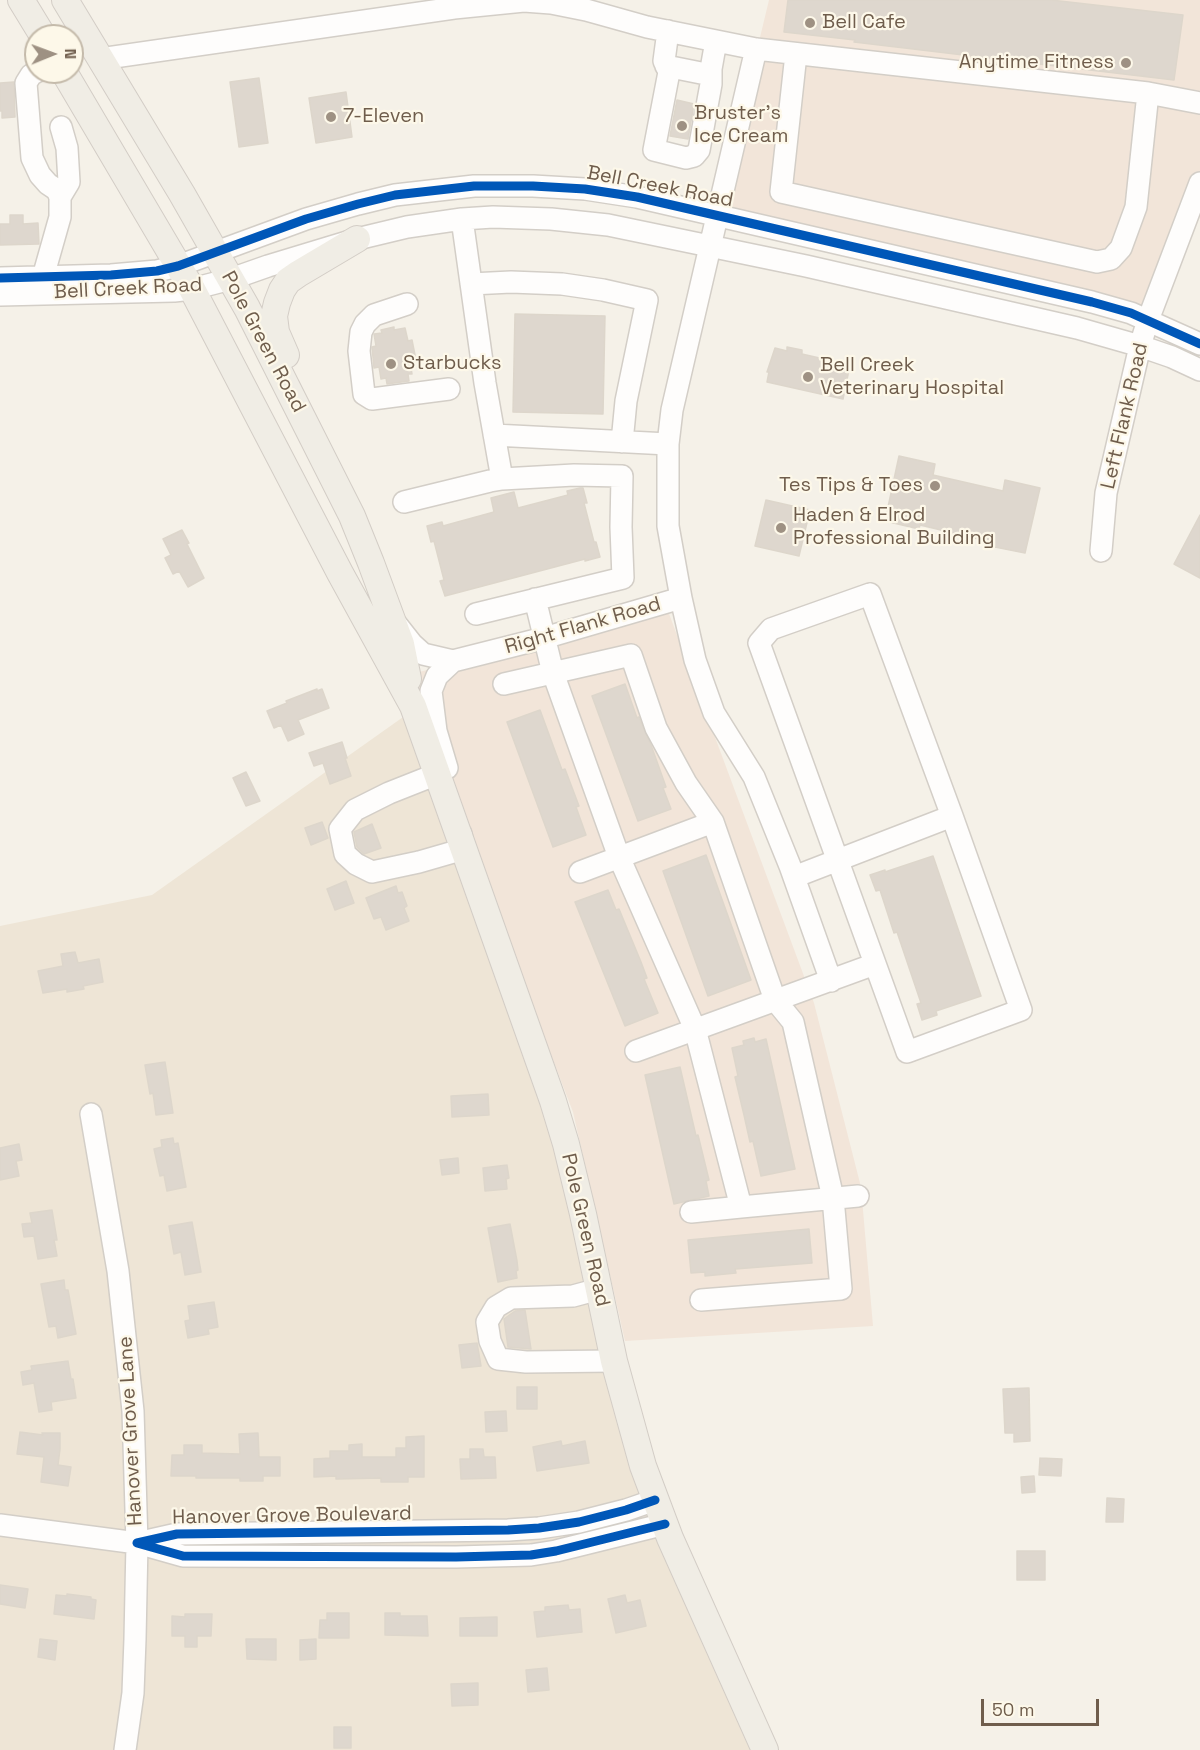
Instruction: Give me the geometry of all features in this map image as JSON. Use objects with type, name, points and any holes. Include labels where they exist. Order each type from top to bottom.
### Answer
[{"type":"main road","points":[[21,0],[36,24]]},
{"type":"main road","name":"Pole Green Road","points":[[65,0],[248,308],[352,516],[372,563],[401,644],[413,706],[553,1101],[566,1144],[614,1361],[640,1456],[665,1524],[765,1750]]},
{"type":"main road","name":"Pole Green Road","points":[[71,84],[192,289],[340,573],[413,706]]},
{"type":"main road","points":[[352,516],[325,433],[283,350],[276,332],[274,316],[282,290],[288,281],[357,239]]},
{"type":"street","points":[[100,58],[454,8],[524,1],[551,3],[585,10],[668,31],[756,49],[1148,93],[1200,103]]},
{"type":"street","points":[[668,31],[664,61],[669,72],[654,150],[686,158],[694,156],[699,150],[716,41]]},
{"type":"street","name":"Right Flank Road","points":[[453,661],[544,638],[681,598],[668,526],[668,444],[672,410],[756,49]]},
{"type":"street","points":[[796,54],[781,192],[1097,262],[1111,259],[1121,248],[1136,207],[1148,93]]},
{"type":"street","points":[[666,66],[711,75]]},
{"type":"street","points":[[26,84],[32,158],[40,175],[48,184],[57,189],[60,197],[60,217],[43,277]]},
{"type":"street","points":[[28,114],[54,128],[61,127],[88,112]]},
{"type":"street","points":[[60,197],[69,182],[67,148],[61,127]]},
{"type":"street","name":"Left Flank Road","points":[[1101,551],[1106,493],[1140,346],[1200,183]]},
{"type":"street","name":"Bell Creek Road","points":[[0,278],[137,274],[178,266],[295,223],[395,195],[474,186],[533,186],[585,189],[637,197],[1092,302],[1148,320],[1200,344]]},
{"type":"street","name":"Bell Creek Road","points":[[0,295],[192,289],[357,239],[407,227],[462,219],[522,217],[579,221],[632,230],[949,298],[1077,328],[1140,346],[1200,370]]},
{"type":"street","points":[[462,219],[502,479]]},
{"type":"street","points":[[471,284],[511,282],[562,284],[647,300],[626,401],[622,442]]},
{"type":"street","points":[[407,304],[374,315],[361,332],[359,351],[364,394],[372,399],[449,389]]},
{"type":"street","points":[[494,435],[668,444]]},
{"type":"street","points":[[404,502],[502,479],[574,475],[622,476],[623,578],[476,614]]},
{"type":"street","points":[[870,594],[952,816],[1021,1010],[907,1052],[759,643],[771,628],[870,594]]},
{"type":"street","points":[[681,598],[695,660],[714,713],[754,777],[794,877],[831,981]]},
{"type":"street","points":[[535,599],[553,673],[620,857],[695,1029],[741,1207]]},
{"type":"street","points":[[391,618],[423,654],[453,661]]},
{"type":"street","points":[[504,684],[631,655],[656,728],[686,783],[713,822],[775,999],[794,1022],[833,1198],[841,1289],[701,1300]]},
{"type":"street","points":[[437,774],[389,793],[355,810],[340,830],[345,854],[356,864],[372,872],[464,849],[436,731],[431,699],[431,691],[437,676],[453,661]]},
{"type":"street","points":[[794,877],[952,816]]},
{"type":"street","points":[[580,872],[713,822]]},
{"type":"street","points":[[636,1051],[875,964]]},
{"type":"street","name":"Hanover Grove Lane","points":[[91,1114],[118,1271],[134,1411],[137,1543],[133,1693],[125,1750]]},
{"type":"street","points":[[691,1212],[858,1196]]},
{"type":"street","points":[[599,1289],[573,1296],[511,1298],[496,1308],[487,1322],[490,1341],[498,1359],[526,1362],[614,1361]]},
{"type":"street","name":"Hanover Grove Boulevard","points":[[137,1543],[177,1534],[539,1528],[579,1522],[655,1500]]},
{"type":"street","name":"Hanover Grove Boulevard","points":[[0,1525],[137,1543],[183,1557],[456,1557],[531,1555],[665,1524]]},
{"type":"shaded area","points":[[769,0],[1200,0],[1200,183],[1148,320],[717,216]]},
{"type":"shaded area","points":[[668,611],[814,1003],[861,1187],[873,1326],[625,1341],[573,1112],[406,677]]},
{"type":"shaded area","points":[[413,710],[534,1051],[608,1345],[762,1750],[0,1750],[0,926],[152,895]]},
{"type":"building","points":[[788,0],[1051,0],[1183,15],[1174,80],[784,32]]},
{"type":"building","points":[[259,78],[268,143],[239,147],[230,82]]},
{"type":"building","points":[[14,82],[15,117],[2,118],[0,83]]},
{"type":"building","name":"7-Eleven","points":[[346,92],[352,137],[316,143],[309,98]]},
{"type":"building","name":"Bruster's Ice Cream","points":[[677,100],[694,104],[688,139],[670,136]]},
{"type":"building","points":[[10,215],[23,215],[23,224],[38,223],[39,244],[0,245],[0,224],[10,224]]},
{"type":"building","points":[[515,314],[605,316],[603,414],[513,412]]},
{"type":"building","name":"Starbucks","points":[[394,327],[394,330],[405,328],[408,341],[412,340],[416,360],[410,361],[412,374],[408,374],[409,381],[387,384],[386,378],[381,379],[379,367],[374,368],[372,347],[376,346],[374,334]]},
{"type":"building","name":"Bell Creek Veterinary Hospital","points":[[787,347],[802,350],[802,354],[850,365],[843,399],[767,382],[769,372],[767,372],[775,348],[787,351]]},
{"type":"building","points":[[899,456],[935,464],[933,475],[1003,491],[1005,480],[1040,488],[1025,553],[990,546],[991,542],[920,525],[919,529],[885,521]]},
{"type":"building","points":[[583,488],[587,503],[584,503],[600,557],[445,596],[440,581],[444,580],[434,541],[431,542],[427,526],[442,522],[443,526],[494,512],[491,498],[514,492],[518,508],[568,495],[567,491]]},
{"type":"building","name":"Haden & Elrod Professional Building","points":[[766,500],[810,510],[799,556],[755,546]]},
{"type":"building","points":[[1200,515],[1200,578],[1174,564]]},
{"type":"building","points":[[182,530],[204,578],[188,587],[179,571],[173,574],[165,558],[171,555],[163,539]]},
{"type":"building","points":[[625,684],[637,718],[639,717],[651,745],[671,809],[638,821],[592,696]]},
{"type":"building","points":[[317,689],[317,691],[322,689],[329,708],[298,720],[304,734],[288,741],[281,725],[274,728],[267,711]]},
{"type":"building","points":[[540,710],[562,770],[565,769],[579,806],[576,807],[586,835],[553,847],[507,722]]},
{"type":"building","points":[[342,742],[351,776],[330,784],[323,763],[314,766],[309,753]]},
{"type":"building","points":[[246,772],[260,801],[246,806],[233,778]]},
{"type":"building","points":[[322,822],[328,838],[311,845],[305,828]]},
{"type":"building","points":[[372,824],[381,848],[364,854],[357,847],[354,832]]},
{"type":"building","points":[[706,855],[751,980],[708,996],[663,871]]},
{"type":"building","points":[[933,856],[981,996],[936,1011],[937,1015],[922,1020],[917,1004],[921,1003],[897,932],[894,933],[880,890],[876,891],[870,875]]},
{"type":"building","points":[[346,881],[354,903],[335,910],[327,889]]},
{"type":"building","points":[[396,886],[398,893],[402,892],[407,906],[404,908],[409,921],[386,930],[381,917],[374,919],[366,898]]},
{"type":"building","points":[[608,890],[616,910],[619,909],[641,962],[647,978],[644,979],[658,1013],[625,1026],[575,902]]},
{"type":"building","points":[[75,952],[78,963],[99,959],[103,982],[83,986],[84,989],[43,993],[38,971],[63,966],[61,954]]},
{"type":"building","points":[[754,1038],[755,1042],[766,1039],[795,1169],[761,1176],[753,1141],[750,1142],[735,1077],[738,1076],[732,1048],[744,1045],[743,1041]]},
{"type":"building","points":[[165,1062],[173,1113],[156,1115],[145,1065]]},
{"type":"building","points":[[680,1067],[709,1180],[706,1181],[709,1196],[674,1204],[645,1075]]},
{"type":"building","points":[[488,1094],[489,1115],[452,1117],[451,1096]]},
{"type":"building","points":[[173,1138],[174,1144],[178,1143],[186,1187],[167,1191],[164,1175],[160,1176],[154,1149],[162,1147],[161,1140]]},
{"type":"building","points":[[19,1144],[22,1160],[16,1161],[19,1176],[0,1180],[0,1148]]},
{"type":"building","points":[[458,1158],[459,1173],[442,1175],[440,1160]]},
{"type":"building","points":[[507,1165],[509,1178],[506,1179],[507,1189],[485,1191],[483,1168]]},
{"type":"building","points":[[52,1210],[57,1256],[38,1259],[34,1236],[24,1237],[22,1224],[32,1223],[30,1213]]},
{"type":"building","points":[[192,1222],[201,1272],[185,1275],[181,1252],[174,1254],[169,1226]]},
{"type":"building","points":[[510,1224],[517,1261],[517,1278],[498,1282],[488,1228]]},
{"type":"building","points":[[809,1229],[812,1263],[735,1269],[736,1273],[705,1276],[705,1272],[691,1273],[688,1240]]},
{"type":"building","points":[[64,1280],[76,1334],[58,1338],[56,1326],[49,1327],[41,1284]]},
{"type":"building","points":[[214,1302],[218,1327],[208,1329],[209,1334],[188,1338],[185,1321],[190,1320],[188,1306]]},
{"type":"building","points":[[525,1310],[531,1349],[508,1347],[504,1319],[515,1311]]},
{"type":"building","points":[[477,1343],[481,1366],[462,1368],[459,1345]]},
{"type":"building","points":[[68,1361],[76,1398],[51,1402],[52,1410],[39,1412],[34,1383],[23,1385],[21,1372],[32,1370],[31,1366]]},
{"type":"building","points":[[517,1387],[537,1387],[537,1409],[517,1409]]},
{"type":"building","points":[[1029,1388],[1030,1441],[1014,1442],[1014,1433],[1005,1433],[1003,1389]]},
{"type":"building","points":[[506,1411],[507,1431],[486,1432],[485,1412]]},
{"type":"building","points":[[20,1432],[43,1435],[42,1433],[60,1433],[58,1465],[71,1467],[68,1486],[41,1482],[44,1457],[17,1454]]},
{"type":"building","points":[[258,1433],[259,1457],[280,1457],[280,1476],[263,1476],[263,1481],[240,1481],[240,1478],[171,1476],[172,1455],[184,1455],[184,1445],[202,1445],[202,1453],[240,1454],[239,1434]]},
{"type":"building","points":[[424,1436],[424,1477],[408,1477],[408,1482],[381,1482],[381,1478],[314,1477],[314,1459],[330,1458],[330,1451],[349,1451],[349,1445],[362,1444],[362,1457],[396,1457],[396,1448],[406,1448],[406,1437]]},
{"type":"building","points":[[561,1441],[562,1446],[585,1441],[589,1463],[537,1471],[533,1447]]},
{"type":"building","points":[[470,1449],[483,1449],[484,1457],[495,1457],[496,1478],[461,1479],[460,1459],[470,1459]]},
{"type":"building","points":[[1040,1458],[1062,1459],[1061,1476],[1039,1475]]},
{"type":"building","points":[[1034,1476],[1035,1492],[1022,1493],[1021,1477]]},
{"type":"building","points":[[1107,1498],[1124,1499],[1123,1522],[1106,1522]]},
{"type":"building","points":[[1017,1551],[1045,1551],[1045,1580],[1017,1580]]},
{"type":"building","points":[[0,1585],[28,1589],[25,1608],[0,1604]]},
{"type":"building","points":[[67,1594],[91,1597],[96,1600],[94,1619],[54,1614],[56,1595],[67,1596]]},
{"type":"building","points":[[625,1595],[627,1603],[640,1600],[646,1626],[616,1633],[608,1599]]},
{"type":"building","points":[[568,1605],[569,1610],[580,1609],[582,1632],[537,1637],[534,1612],[545,1611],[545,1607]]},
{"type":"building","points":[[327,1613],[349,1613],[349,1638],[319,1638],[320,1620],[327,1620]]},
{"type":"building","points":[[385,1613],[400,1613],[400,1616],[427,1616],[428,1636],[385,1635]]},
{"type":"building","points":[[185,1614],[212,1614],[211,1636],[197,1636],[197,1647],[185,1647],[185,1636],[172,1636],[172,1616],[185,1617]]},
{"type":"building","points":[[497,1617],[497,1636],[460,1636],[460,1618]]},
{"type":"building","points":[[40,1639],[57,1641],[55,1660],[38,1657]]},
{"type":"building","points":[[246,1639],[276,1639],[276,1660],[247,1659]]},
{"type":"building","points":[[316,1639],[316,1659],[300,1660],[300,1640]]},
{"type":"building","points":[[547,1668],[549,1690],[528,1692],[526,1670]]},
{"type":"building","points":[[478,1683],[478,1705],[452,1706],[451,1684]]},
{"type":"building","points":[[334,1727],[351,1727],[351,1748],[334,1748]]},
{"type":"cycle path","points":[[0,278],[111,275],[157,271],[178,266],[306,219],[395,195],[474,186],[533,186],[585,189],[637,197],[1092,302],[1131,313],[1200,344]]},
{"type":"cycle path","points":[[655,1500],[579,1522],[539,1528],[177,1534],[137,1543],[183,1556],[531,1555],[665,1524]]},
{"type":"place","name":"Bell Cafe","points":[[810,23]]},
{"type":"place","name":"Anytime Fitness","points":[[1126,63]]},
{"type":"place","name":"7-Eleven","points":[[331,117]]},
{"type":"place","name":"Bruster's Ice Cream","points":[[682,126]]},
{"type":"place","name":"Starbucks","points":[[391,364]]},
{"type":"place","name":"Bell Creek Veterinary Hospital","points":[[808,377]]},
{"type":"place","name":"Tes Tips & Toes","points":[[935,486]]},
{"type":"place","name":"Haden & Elrod Professional Building","points":[[781,528]]}]
